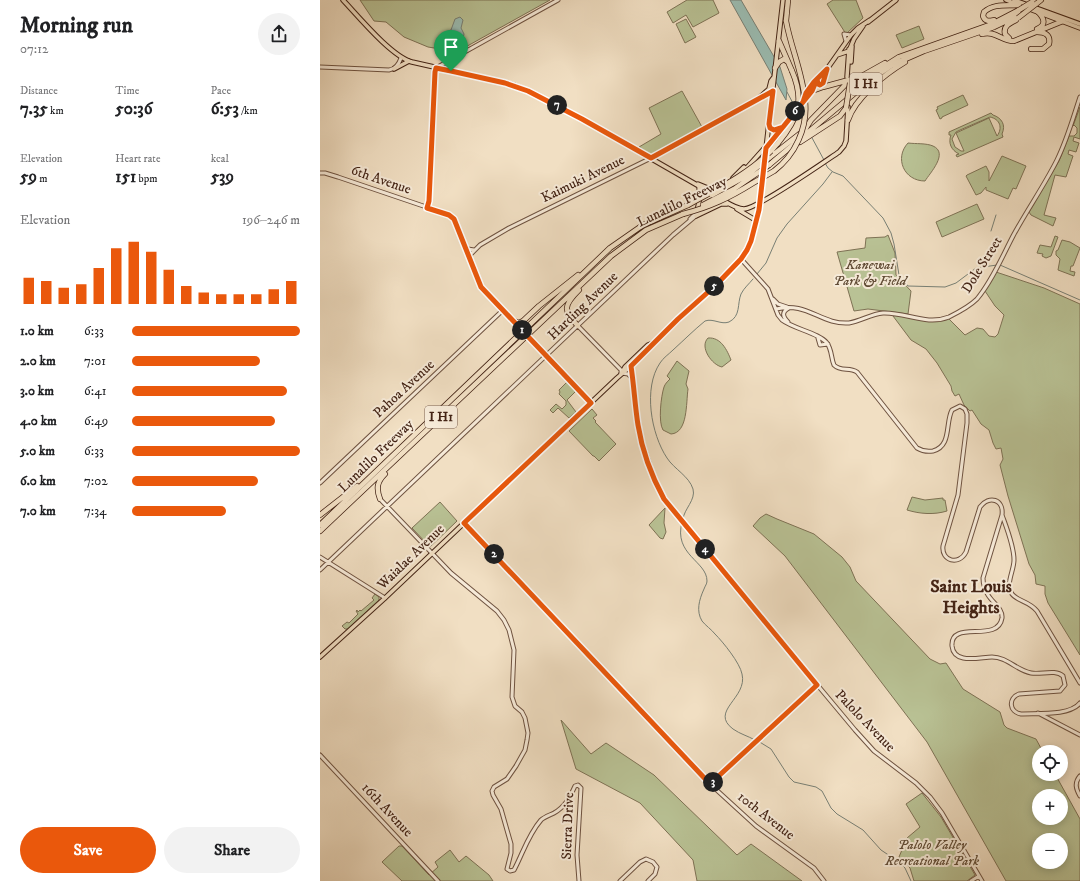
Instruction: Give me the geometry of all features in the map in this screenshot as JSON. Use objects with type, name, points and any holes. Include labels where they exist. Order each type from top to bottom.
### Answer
[{"type":"highway","points":[[683,214],[705,208],[738,192],[774,170],[788,157],[796,146],[803,128],[806,103],[786,21],[788,0]]},
{"type":"highway","name":"Lunalilo Freeway","points":[[813,123],[880,73],[892,66],[924,52],[994,27],[1030,2],[1041,0]]},
{"type":"highway","points":[[1030,2],[1018,18],[1007,25],[1005,28],[1005,34],[1009,38],[1015,38],[1041,27],[1044,19],[1038,12]]},
{"type":"highway","name":"Lunalilo Freeway","points":[[320,531],[606,261],[641,233],[726,194],[785,151],[805,134],[813,123],[876,71],[890,62],[908,53],[992,24],[1020,10],[1030,2]]},
{"type":"highway","points":[[1014,13],[990,21],[985,20],[983,16],[985,11],[993,7],[1020,10]]},
{"type":"highway","points":[[965,38],[990,33],[1012,41],[1063,22]]},
{"type":"highway","points":[[1030,49],[1044,48],[1049,42],[1049,38],[1046,34],[1036,32]]},
{"type":"highway","points":[[688,205],[752,168],[771,151],[792,126],[799,105],[799,88],[779,41]]},
{"type":"highway","points":[[848,120],[850,112],[854,106],[881,79],[893,70],[924,52]]},
{"type":"highway","points":[[775,68],[777,62],[784,59],[789,63]]},
{"type":"highway","points":[[812,91],[828,85],[860,77],[882,64],[890,62]]},
{"type":"highway","points":[[813,123],[848,80]]},
{"type":"highway","points":[[805,134],[840,116],[847,107],[848,80]]},
{"type":"highway","points":[[823,81],[828,85]]},
{"type":"highway","name":"Lunalilo Freeway","points":[[320,525],[595,262],[617,243],[651,220],[717,193],[732,185],[805,134]]},
{"type":"highway","points":[[578,326],[568,313],[568,303],[574,294],[606,261]]},
{"type":"highway","points":[[514,321],[519,323],[522,321],[543,302],[595,262]]},
{"type":"highway","points":[[521,329],[522,321]]},
{"type":"highway","points":[[380,499],[377,488],[379,479],[429,428]]},
{"type":"highway","points":[[320,515],[374,473]]},
{"type":"main road","points":[[343,0],[391,50],[401,58],[436,68],[505,83],[528,91],[582,119],[716,194],[757,221]]},
{"type":"main road","points":[[777,62],[783,0]]},
{"type":"main road","points":[[848,80],[848,43],[851,35],[858,28],[896,0]]},
{"type":"main road","points":[[1006,0],[1020,10],[1038,12],[1080,28]]},
{"type":"main road","points":[[1014,0],[1030,2],[1080,24]]},
{"type":"main road","points":[[837,55],[849,51],[856,36],[870,20]]},
{"type":"main road","points":[[802,103],[806,93],[848,43],[858,28]]},
{"type":"main road","points":[[849,59],[856,36]]},
{"type":"main road","points":[[837,55],[843,49],[849,51]]},
{"type":"main road","points":[[843,54],[846,54],[849,59]]},
{"type":"main road","points":[[449,60],[447,67],[451,71]]},
{"type":"main road","points":[[394,69],[409,61]]},
{"type":"main road","name":"Waialae Avenue","points":[[320,657],[385,598],[432,552],[631,366],[653,343],[716,285],[741,259],[750,244],[757,221],[766,165],[766,148],[775,68]]},
{"type":"main road","points":[[817,79],[817,83],[819,85],[822,84],[827,69]]},
{"type":"main road","points":[[759,98],[769,89],[774,78]]},
{"type":"main road","points":[[802,103],[812,91],[817,79]]},
{"type":"main road","name":"Harding Avenue","points":[[716,194],[747,168],[766,148],[802,103]]},
{"type":"main road","points":[[735,207],[745,209],[759,203],[841,151],[845,144],[848,120],[847,107]]},
{"type":"main road","points":[[769,124],[770,128],[774,130],[783,127]]},
{"type":"main road","points":[[749,165],[755,163],[766,165]]},
{"type":"main road","name":"Harding Avenue","points":[[716,194],[747,165],[749,165]]},
{"type":"main road","points":[[692,181],[699,187],[716,194]]},
{"type":"main road","points":[[697,214],[700,197],[699,187]]},
{"type":"main road","points":[[697,214],[721,204],[730,204]]},
{"type":"main road","name":"Waialae Avenue","points":[[622,374],[624,368],[644,349],[653,343]]},
{"type":"street","points":[[427,208],[429,201],[434,81],[436,68],[558,0]]},
{"type":"street","points":[[320,67],[389,70],[394,69],[401,58]]},
{"type":"street","name":"Kaimuki Avenue","points":[[469,256],[474,250],[488,240],[509,228],[690,138],[773,91]]},
{"type":"street","name":"Dole Street","points":[[776,309],[790,308],[808,310],[825,320],[840,323],[853,322],[877,314],[885,313],[933,320],[947,317],[969,306],[983,291],[1057,159],[1080,97]]},
{"type":"street","name":"6th Avenue","points":[[320,173],[327,173],[453,218],[457,224],[481,287],[591,403]]},
{"type":"street","name":"Harding Avenue","points":[[320,570],[697,214],[716,194]]},
{"type":"street","name":"6th Avenue","points":[[464,242],[468,249],[469,256]]},
{"type":"street","points":[[468,249],[474,250]]},
{"type":"street","points":[[741,259],[766,286],[782,320],[790,325],[817,336],[828,344],[833,362],[836,366],[840,369],[851,369],[856,371],[913,444],[920,449],[931,451],[941,446],[947,437],[952,410],[960,406],[966,410],[967,423],[958,495],[943,548],[943,553],[947,559],[952,561],[957,561],[964,556],[979,508],[983,503],[992,500],[998,501],[1002,507],[1002,515],[1014,559],[1014,567],[1009,582],[1011,591],[1015,596],[1029,603],[1037,611],[1080,683]]},
{"type":"street","points":[[771,297],[778,304],[790,308]]},
{"type":"street","points":[[790,308],[785,310],[783,314],[784,318],[790,325]]},
{"type":"street","name":"Pahoa Avenue","points":[[320,483],[503,310]]},
{"type":"street","points":[[578,326],[621,370],[622,374],[629,375],[633,380]]},
{"type":"street","points":[[817,336],[820,346],[828,344]]},
{"type":"street","points":[[631,366],[632,363],[642,354],[644,349]]},
{"type":"street","name":"Palolo Avenue","points":[[631,366],[638,425],[650,466],[664,499],[855,730],[874,751],[916,783],[930,797],[942,813],[982,881]]},
{"type":"street","points":[[380,499],[432,552]]},
{"type":"street","points":[[1002,515],[983,578],[988,594],[1000,610],[1001,621],[998,626],[990,631],[959,634],[954,640],[952,647],[956,654],[963,658],[996,657],[1006,660],[1020,670],[1030,673],[1057,673],[1062,675],[1065,679],[1065,684],[1064,689],[1060,691],[1019,694],[1014,697],[1012,700],[1012,708],[1017,713],[1069,711],[1080,703]]},
{"type":"street","name":"10th Avenue","points":[[464,523],[710,784],[756,826],[814,868],[824,881]]},
{"type":"street","name":"Sierra Drive","points":[[432,552],[461,582],[499,613],[507,626],[514,645],[512,697],[515,706],[525,718],[528,740],[521,758],[513,770],[506,779],[494,787],[492,791],[501,809],[511,844],[512,853],[507,869],[510,871],[514,870],[529,837],[542,819],[558,811],[571,796],[575,786],[579,785],[581,788],[576,855],[579,881]]},
{"type":"street","points":[[320,557],[385,598]]},
{"type":"street","points":[[710,784],[817,685]]},
{"type":"street","points":[[1038,713],[1080,735]]},
{"type":"street","name":"16th Avenue","points":[[320,755],[438,881]]},
{"type":"street","points":[[1080,776],[1076,785],[1080,796]]},
{"type":"street","points":[[620,881],[640,862],[646,859],[653,862],[657,867],[655,874],[648,881]]},
{"type":"street","points":[[971,881],[979,876]]},
{"type":"green space","points":[[360,0],[550,0],[453,54],[440,49],[428,47],[404,37],[386,22],[374,21]]},
{"type":"green space","points":[[687,0],[713,0],[719,13],[693,27],[686,15],[673,23],[667,12]]},
{"type":"green space","points":[[833,0],[856,0],[863,18],[846,34],[827,4]]},
{"type":"green space","points":[[686,19],[696,37],[685,43],[676,24]]},
{"type":"green space","points":[[919,26],[924,39],[902,48],[896,35]]},
{"type":"green space","points":[[682,91],[702,127],[651,155],[639,147],[661,134],[649,108]]},
{"type":"green space","points":[[963,95],[968,105],[940,119],[936,110],[938,109],[937,107]]},
{"type":"green space","points":[[1080,107],[1080,139],[1074,137],[1073,141],[1079,143],[1076,152],[1069,150],[1068,154],[1073,156],[1066,177],[1055,175],[1044,215],[1056,218],[1053,226],[1031,215],[1029,212],[1059,161],[1069,136],[1074,136],[1077,133],[1077,128],[1074,125],[1073,126]]},
{"type":"green space","points":[[991,113],[1001,120],[1004,128],[1002,134],[1003,137],[957,157],[956,155],[959,154],[951,146],[951,135],[949,135],[949,132]],"holes":[[[990,117],[1000,124],[1000,130],[997,136],[989,118],[956,133],[964,151],[961,151],[955,147],[952,139],[956,132]]]},
{"type":"green space","points":[[908,143],[927,144],[937,149],[939,153],[937,163],[925,181],[912,177],[903,168],[902,155]]},
{"type":"green space","points":[[1002,156],[1026,166],[1016,189],[1013,188],[1008,199],[986,190],[986,187],[981,193],[976,195],[966,176],[986,166],[989,172],[989,181]]},
{"type":"green space","points":[[977,204],[984,219],[942,237],[936,222]]},
{"type":"green space","name":"Kanewai Park & Field","points":[[888,235],[895,253],[896,275],[911,291],[908,314],[868,309],[854,311],[837,252],[865,248],[866,238],[885,237]]},
{"type":"green space","points":[[1055,236],[1058,237],[1051,256],[1046,258],[1042,256],[1043,254],[1037,253],[1040,245],[1051,247]]},
{"type":"green space","points":[[1062,240],[1070,242],[1080,248],[1073,266],[1071,266],[1070,271],[1075,272],[1074,276],[1058,270],[1060,259],[1056,255],[1056,251],[1058,250]]},
{"type":"green space","points":[[996,272],[1044,288],[1080,304],[1080,655],[1048,603],[1045,594],[1045,586],[1036,584],[1035,575],[1029,564],[1000,465],[1003,459],[1001,448],[996,449],[989,430],[981,424],[972,410],[970,411],[964,405],[959,394],[955,396],[951,386],[937,363],[926,349],[911,340],[893,316],[898,315],[933,320],[947,317],[965,335],[977,328],[983,329],[989,336],[995,337],[998,334],[1004,315],[995,306],[985,291]]},
{"type":"green space","points":[[708,338],[713,338],[720,342],[728,352],[731,360],[722,367],[714,363],[706,351],[705,346]]},
{"type":"green space","points":[[677,361],[689,371],[686,384],[688,389],[685,416],[681,429],[671,434],[663,430],[661,426],[660,409],[664,387],[670,379],[667,376]]},
{"type":"green space","points":[[567,382],[576,391],[567,400],[576,412],[569,418],[558,408],[553,413],[550,410],[556,404],[562,409],[566,405],[566,401],[559,394],[559,390]]},
{"type":"green space","points":[[592,409],[597,415],[593,418],[596,421],[595,422],[616,444],[599,461],[569,431]]},
{"type":"green space","points":[[912,497],[925,500],[943,498],[943,500],[945,500],[947,511],[927,514],[907,510]]},
{"type":"green space","points":[[440,502],[457,521],[430,547],[412,528]]},
{"type":"green space","points":[[665,508],[664,523],[666,532],[663,539],[660,538],[649,525]]},
{"type":"green space","points":[[766,514],[814,534],[842,557],[850,567],[856,581],[930,659],[940,664],[946,663],[963,689],[1000,712],[1004,725],[1007,728],[1036,739],[1039,745],[1032,745],[1032,781],[1059,781],[1063,789],[1032,789],[1032,825],[1068,825],[1068,797],[1080,819],[1080,881],[1006,881],[927,742],[785,556],[753,526]]},
{"type":"green space","points":[[375,594],[379,597],[379,600],[348,629],[345,629],[342,626],[347,622],[349,623],[358,614],[356,611],[357,610],[358,612],[360,610],[361,611],[374,600],[372,598]]},
{"type":"green space","points":[[561,720],[591,754],[606,743],[654,775],[737,855],[751,844],[802,881],[697,881],[693,860],[640,803],[576,769]]},
{"type":"green space","name":"Palolo Valley Recreational Park","points":[[922,793],[941,817],[975,875],[967,881],[914,881],[910,868],[899,857],[907,838],[920,827],[906,804]]},
{"type":"green space","points":[[399,846],[402,846],[429,875],[438,867],[435,862],[450,850],[459,862],[466,856],[489,875],[493,881],[402,881],[382,862]]},
{"type":"water","points":[[730,0],[741,0],[780,67],[787,89],[786,100]]},
{"type":"water","points":[[460,17],[463,20],[461,28],[464,34],[463,38],[455,42],[444,39],[442,34],[451,30],[455,19]]},
{"type":"waterway","points":[[787,92],[795,107]]},
{"type":"waterway","points":[[799,113],[803,121]]},
{"type":"waterway","points":[[811,136],[824,160]]},
{"type":"waterway","points":[[825,163],[833,172],[843,176],[883,218],[891,233],[899,275],[908,286],[945,287],[956,283],[976,268],[997,265]]},
{"type":"waterway","points":[[757,274],[766,263],[777,238],[787,224],[832,172]]},
{"type":"waterway","points":[[991,231],[996,215]]},
{"type":"waterway","points":[[1000,265],[1080,300]]},
{"type":"waterway","points":[[683,519],[693,497],[693,489],[685,476],[673,466],[667,458],[657,437],[651,411],[652,385],[655,373],[663,359],[705,321],[711,320],[726,323],[733,319],[738,310],[741,294],[753,279]]},
{"type":"waterway","points":[[682,522],[680,533],[682,542],[686,550],[706,574],[707,583],[700,601],[700,617],[731,653],[741,669],[742,683],[740,690],[727,710],[725,716],[727,722],[736,731],[755,740]]},
{"type":"waterway","points":[[758,741],[771,749],[789,777],[794,782],[816,787],[822,791],[831,808],[837,814],[863,830],[881,850],[899,862],[905,868],[911,881]]},
{"type":"district","name":"Saint Louis Heights","points":[[971,597]]},
{"type":"route","points":[[451,71],[436,68],[435,72],[429,201],[427,208],[449,215],[454,219],[481,287],[591,403],[464,523],[710,784],[817,685],[720,569],[714,559],[664,499],[654,478],[638,425],[631,366],[678,319],[716,285],[741,259],[747,250],[755,229],[759,210],[766,148],[783,127],[792,115],[812,91],[817,79],[817,83],[819,85],[823,83],[823,77],[827,69],[823,72],[814,82],[806,93],[803,102],[783,127],[777,130],[770,128],[769,124],[773,91],[727,115],[690,138],[651,158],[523,88],[451,71]]}]
